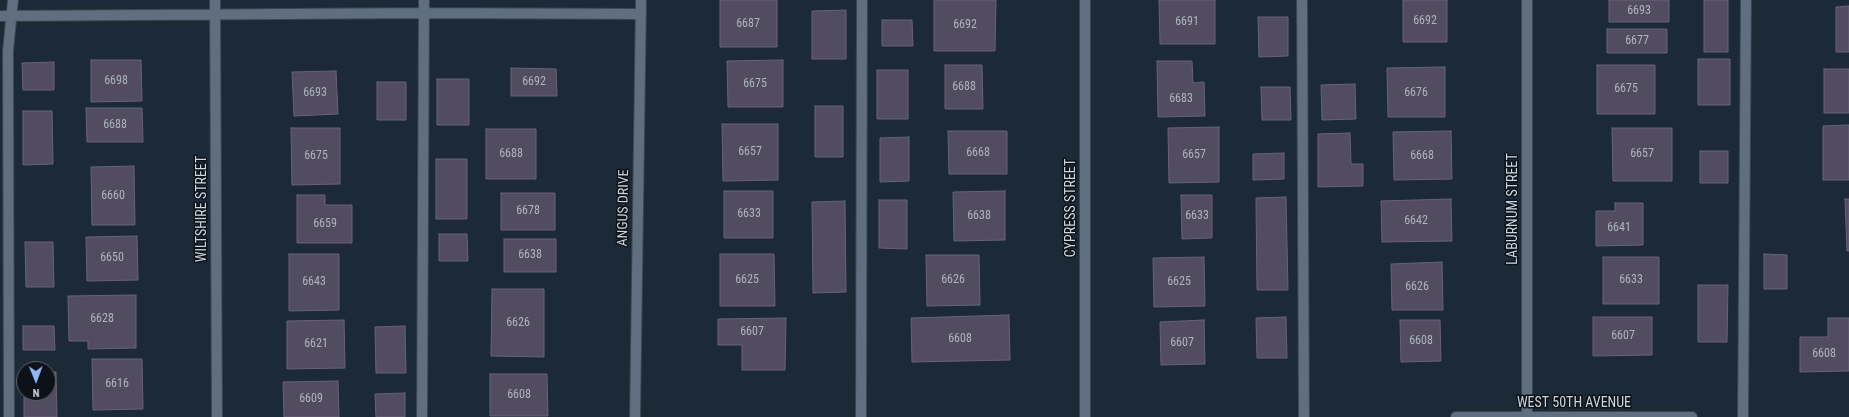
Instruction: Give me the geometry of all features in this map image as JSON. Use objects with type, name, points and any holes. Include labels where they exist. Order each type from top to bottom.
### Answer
[{"type":"street","points":[[9,417],[8,51],[13,0]]},
{"type":"street","name":"WILTSHIRE STREET","points":[[215,0],[216,417]]},
{"type":"street","points":[[422,417],[424,0]]},
{"type":"street","name":"ANGUS DRIVE","points":[[635,417],[641,0]]},
{"type":"street","points":[[861,417],[862,0]]},
{"type":"street","name":"CYPRESS STREET","points":[[1085,0],[1085,417]]},
{"type":"street","points":[[1302,0],[1304,417]]},
{"type":"street","name":"LABURNUM STREET","points":[[1527,0],[1527,417]]},
{"type":"street","points":[[1743,417],[1746,0]]},
{"type":"street","points":[[0,16],[424,13],[640,14]]},
{"type":"street","name":"WEST 50TH AVENUE","points":[[1456,417],[1692,417]]},
{"type":"building","points":[[720,0],[777,0],[777,47],[720,47]]},
{"type":"building","points":[[934,0],[996,0],[995,51],[934,51]]},
{"type":"building","points":[[1159,0],[1215,0],[1215,44],[1160,44]]},
{"type":"building","points":[[1403,0],[1447,0],[1447,42],[1403,42]]},
{"type":"building","points":[[1609,0],[1669,0],[1669,22],[1609,22]]},
{"type":"building","points":[[1704,0],[1728,0],[1728,52],[1704,52]]},
{"type":"building","points":[[1849,6],[1849,52],[1836,52],[1836,7]]},
{"type":"building","points":[[846,10],[846,59],[812,59],[812,11]]},
{"type":"building","points":[[1258,17],[1288,17],[1288,56],[1259,57]]},
{"type":"building","points":[[882,20],[912,20],[913,46],[882,46]]},
{"type":"building","points":[[1607,29],[1667,29],[1667,53],[1607,53]]},
{"type":"building","points":[[1698,59],[1730,59],[1730,105],[1698,105]]},
{"type":"building","points":[[91,60],[141,60],[142,101],[91,102]]},
{"type":"building","points":[[783,60],[783,107],[728,107],[727,61]]},
{"type":"building","points":[[1157,61],[1192,61],[1193,83],[1204,82],[1205,116],[1158,117]]},
{"type":"building","points":[[54,62],[54,90],[23,90],[22,63]]},
{"type":"building","points":[[945,65],[982,65],[983,109],[945,109]]},
{"type":"building","points":[[1597,65],[1655,65],[1655,114],[1597,114]]},
{"type":"building","points":[[1445,67],[1445,117],[1388,117],[1387,68]]},
{"type":"building","points":[[511,68],[556,69],[557,96],[511,96]]},
{"type":"building","points":[[1824,69],[1849,69],[1849,113],[1824,113]]},
{"type":"building","points":[[877,70],[908,70],[908,119],[877,119]]},
{"type":"building","points":[[336,71],[338,114],[294,116],[292,72]]},
{"type":"building","points":[[437,79],[469,79],[469,125],[437,125]]},
{"type":"building","points":[[377,82],[406,82],[406,120],[377,120]]},
{"type":"building","points":[[1355,84],[1356,119],[1322,120],[1321,85]]},
{"type":"building","points":[[1261,87],[1290,87],[1291,120],[1262,120]]},
{"type":"building","points":[[815,106],[843,106],[843,157],[815,157]]},
{"type":"building","points":[[86,108],[142,108],[143,142],[87,142]]},
{"type":"building","points":[[23,111],[52,111],[53,164],[23,165]]},
{"type":"building","points":[[722,124],[778,124],[778,180],[723,181]]},
{"type":"building","points":[[1849,125],[1849,180],[1823,180],[1823,126]]},
{"type":"building","points":[[1219,127],[1219,182],[1169,183],[1168,128]]},
{"type":"building","points":[[291,128],[340,128],[340,184],[292,185]]},
{"type":"building","points":[[1612,128],[1672,128],[1672,181],[1613,181]]},
{"type":"building","points":[[486,129],[536,129],[536,179],[486,179]]},
{"type":"building","points":[[948,131],[1007,131],[1007,174],[949,174]]},
{"type":"building","points":[[1451,131],[1452,179],[1394,180],[1393,132]]},
{"type":"building","points":[[1350,133],[1351,164],[1363,164],[1363,186],[1318,187],[1318,134]]},
{"type":"building","points":[[909,137],[909,181],[880,182],[880,138]]},
{"type":"building","points":[[1700,151],[1728,151],[1728,183],[1700,183]]},
{"type":"building","points":[[1284,153],[1284,179],[1253,180],[1253,154]]},
{"type":"building","points":[[436,159],[467,159],[467,219],[436,219]]},
{"type":"building","points":[[134,166],[135,225],[92,225],[91,167]]},
{"type":"building","points":[[724,191],[773,191],[773,238],[724,238]]},
{"type":"building","points":[[1005,191],[1005,240],[954,241],[953,192]]},
{"type":"building","points":[[501,193],[555,193],[555,230],[501,230]]},
{"type":"building","points":[[297,195],[325,195],[325,205],[352,205],[352,243],[297,243]]},
{"type":"building","points":[[1181,195],[1212,195],[1212,238],[1182,239]]},
{"type":"building","points":[[1286,197],[1288,290],[1257,290],[1256,198]]},
{"type":"building","points":[[1451,199],[1452,241],[1382,242],[1381,201]]},
{"type":"building","points":[[1845,199],[1849,199],[1849,251],[1847,251]]},
{"type":"building","points":[[879,200],[907,200],[907,249],[879,248]]},
{"type":"building","points":[[845,201],[846,292],[813,293],[812,202]]},
{"type":"building","points":[[1615,203],[1643,203],[1643,245],[1596,246],[1596,211],[1615,211]]},
{"type":"building","points":[[439,234],[467,234],[468,261],[439,261]]},
{"type":"building","points":[[137,236],[138,280],[87,281],[86,237]]},
{"type":"building","points":[[504,239],[556,239],[556,272],[504,272]]},
{"type":"building","points":[[25,242],[53,242],[54,287],[26,287]]},
{"type":"building","points":[[289,254],[339,254],[339,310],[289,311]]},
{"type":"building","points":[[720,254],[774,254],[775,306],[720,306]]},
{"type":"building","points":[[1764,254],[1787,255],[1787,289],[1764,289]]},
{"type":"building","points":[[926,255],[979,255],[980,305],[927,306]]},
{"type":"building","points":[[1204,257],[1205,306],[1154,307],[1153,258]]},
{"type":"building","points":[[1603,257],[1659,257],[1659,304],[1603,304]]},
{"type":"building","points":[[1442,262],[1443,310],[1392,310],[1391,264]]},
{"type":"building","points":[[1698,285],[1728,285],[1727,342],[1698,342]]},
{"type":"building","points":[[492,289],[544,289],[544,357],[491,356]]},
{"type":"building","points":[[136,295],[136,348],[88,349],[88,341],[69,341],[68,296]]},
{"type":"building","points":[[1009,315],[1010,360],[912,362],[911,318]]},
{"type":"building","points":[[1286,317],[1287,358],[1257,358],[1256,318]]},
{"type":"building","points":[[1593,317],[1652,317],[1652,355],[1593,356]]},
{"type":"building","points":[[786,318],[785,370],[742,370],[742,345],[718,345],[718,319]]},
{"type":"building","points":[[1828,318],[1849,318],[1849,371],[1800,372],[1800,337],[1828,337]]},
{"type":"building","points":[[344,320],[345,368],[287,369],[287,321]]},
{"type":"building","points":[[1204,320],[1205,364],[1161,365],[1160,322]]},
{"type":"building","points":[[1400,320],[1440,320],[1441,361],[1401,362]]},
{"type":"building","points":[[23,326],[54,326],[55,350],[23,350]]},
{"type":"building","points":[[405,326],[406,373],[376,373],[375,327]]},
{"type":"building","points":[[92,359],[142,359],[143,409],[93,410]]},
{"type":"building","points":[[56,372],[57,417],[24,417],[24,401],[56,401]]},
{"type":"building","points":[[490,374],[547,374],[548,416],[490,416]]},
{"type":"building","points":[[338,381],[339,417],[284,417],[283,382]]},
{"type":"building","points":[[405,393],[405,417],[376,417],[375,394]]}]
